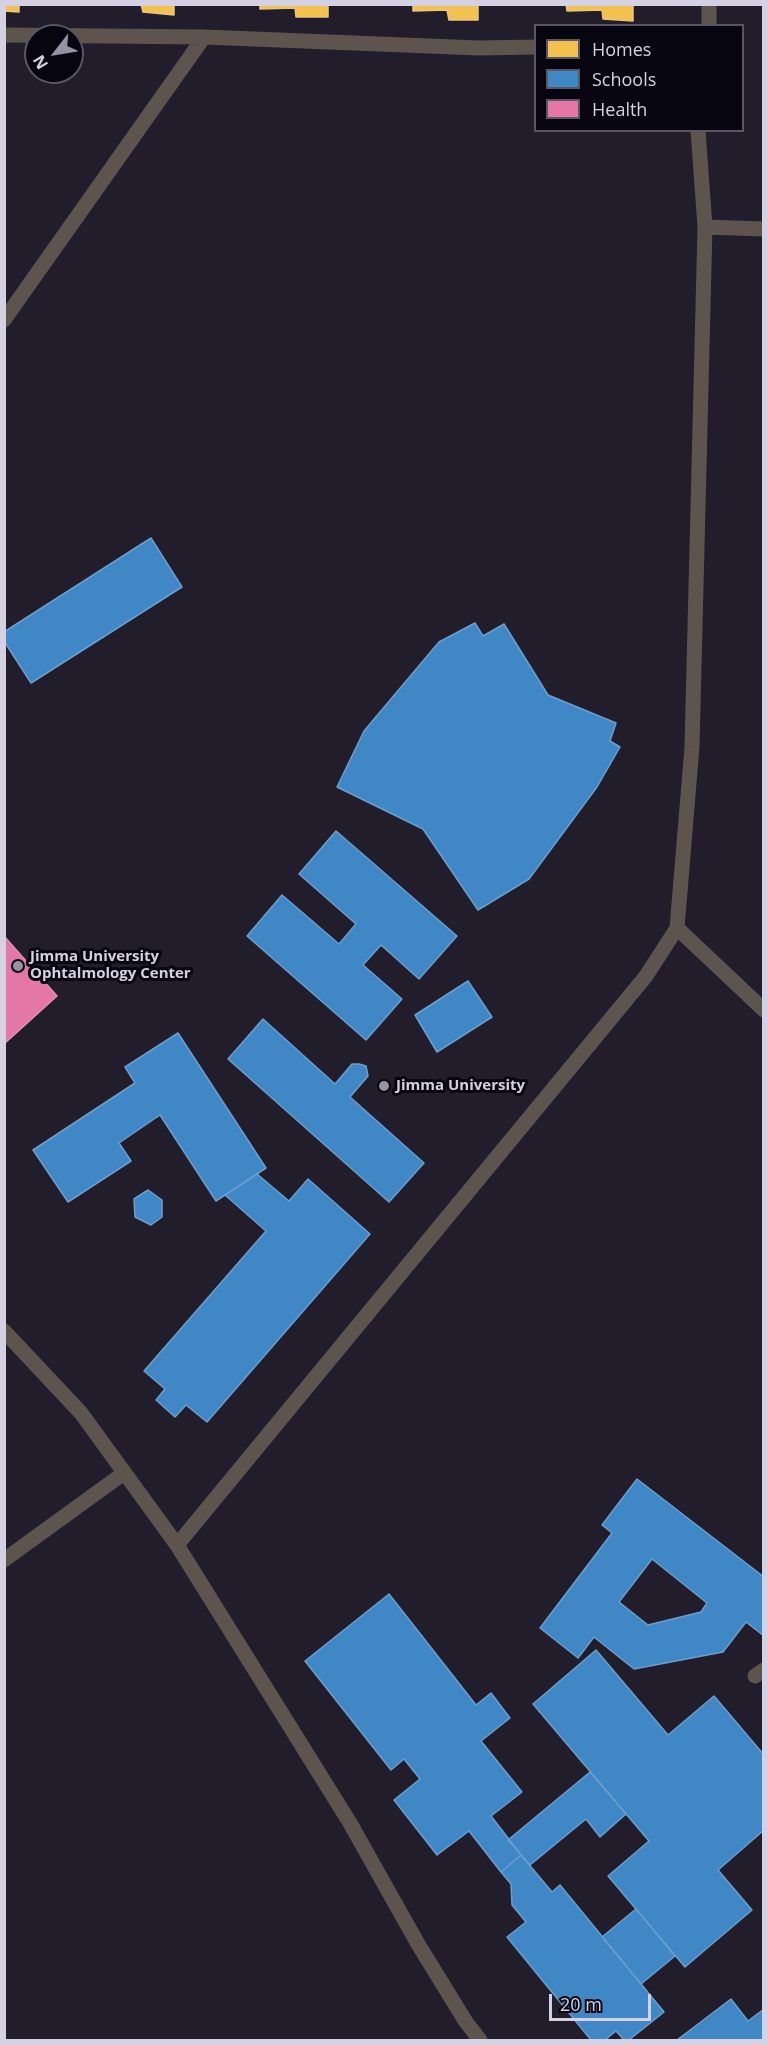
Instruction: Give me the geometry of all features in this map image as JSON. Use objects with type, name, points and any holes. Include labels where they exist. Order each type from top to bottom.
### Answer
[{"type":"lane","points":[[709,4],[709,24]]},
{"type":"lane","points":[[4,34],[204,38],[479,48],[534,47]]},
{"type":"lane","points":[[4,320],[204,38]]},
{"type":"lane","points":[[177,1545],[639,985],[677,928],[692,747],[705,227],[698,132]]},
{"type":"lane","points":[[705,227],[764,229]]},
{"type":"lane","points":[[677,928],[764,1010]]},
{"type":"lane","points":[[4,1331],[81,1413],[177,1545],[350,1823],[418,1944],[466,2022],[480,2040]]},
{"type":"lane","points":[[4,1560],[124,1473]]},
{"type":"building: Homes","points":[[4,4],[19,4],[19,12],[4,11]]},
{"type":"building: Homes","points":[[141,4],[174,4],[174,15],[143,12]]},
{"type":"building: Homes","points":[[260,4],[328,4],[328,17],[296,17],[295,8],[260,9]]},
{"type":"building: Homes","points":[[413,4],[478,4],[478,20],[449,20],[447,10],[413,11]]},
{"type":"building: Homes","points":[[566,4],[633,4],[633,21],[603,19],[602,10],[567,11]]},
{"type":"building: Schools","points":[[151,538],[182,587],[31,683],[4,641],[4,632]]},
{"type":"building: Schools","points":[[475,623],[483,636],[504,624],[548,695],[616,723],[610,741],[620,747],[597,787],[529,879],[478,910],[423,829],[337,787],[364,731],[439,642]]},
{"type":"building: Schools","points":[[336,831],[457,936],[419,979],[381,945],[363,965],[402,999],[366,1040],[247,936],[282,895],[339,944],[356,924],[299,874]]},
{"type":"building: Schools","points":[[468,981],[492,1017],[437,1052],[415,1015]]},
{"type":"building: Schools","points":[[263,1019],[335,1084],[352,1064],[366,1066],[368,1076],[350,1097],[424,1163],[389,1202],[228,1059]]},
{"type":"building: Schools","points":[[178,1033],[266,1168],[216,1201],[160,1115],[119,1143],[131,1161],[68,1202],[33,1150],[135,1083],[125,1067]]},
{"type":"building: Schools","points":[[257,1174],[289,1201],[308,1179],[370,1234],[207,1422],[186,1405],[175,1417],[156,1400],[165,1389],[144,1371],[266,1231],[225,1195]]},
{"type":"building: Schools","points":[[148,1190],[162,1200],[162,1217],[151,1225],[135,1217],[134,1199]]},
{"type":"building: Schools","points":[[637,1479],[764,1577],[764,1636],[746,1622],[723,1652],[634,1669],[594,1637],[578,1658],[540,1628],[612,1533],[602,1525]],"holes":[[[652,1559],[707,1603],[701,1612],[648,1625],[619,1602]]]},
{"type":"building: Schools","points":[[389,1594],[476,1705],[491,1693],[510,1718],[481,1741],[522,1792],[491,1816],[521,1855],[501,1872],[469,1831],[437,1855],[394,1800],[420,1779],[404,1759],[391,1770],[305,1661]]},
{"type":"building: Schools","points":[[596,1650],[668,1735],[714,1696],[764,1755],[764,1830],[718,1870],[752,1910],[685,1967],[608,1876],[649,1841],[533,1704]]},
{"type":"building: Schools","points":[[590,1772],[626,1814],[600,1837],[586,1819],[530,1865],[508,1840]]},
{"type":"building: Schools","points":[[521,1855],[552,1892],[560,1885],[664,2012],[629,2040],[624,2040],[616,2031],[605,2040],[591,2040],[507,1937],[526,1922],[512,1905],[511,1884],[501,1872]]},
{"type":"building: Schools","points":[[636,1909],[675,1956],[641,1984],[602,1937]]},
{"type":"building: Schools","points":[[731,1999],[748,2021],[764,2009],[764,2040],[677,2040]]},
{"type":"building: Health","name":"Jimma University Ophtalmology Center","points":[[4,936],[57,996],[4,1044]]},
{"type":"place","name":"Jimma University Ophtalmology Center","points":[[18,966]]},
{"type":"place","name":"Jimma University","points":[[384,1086]]}]
